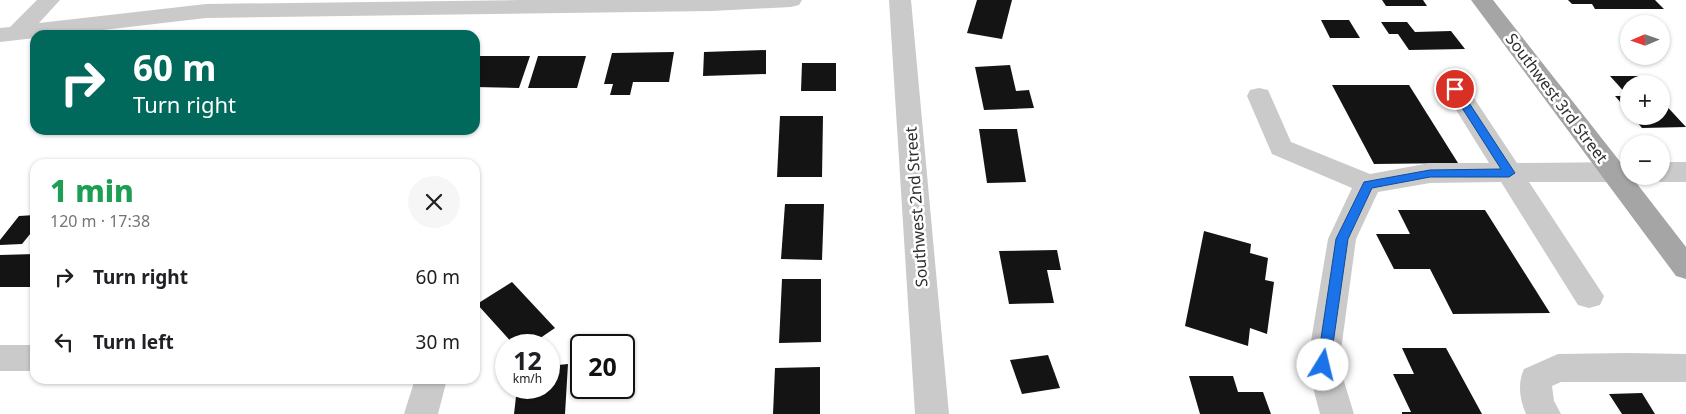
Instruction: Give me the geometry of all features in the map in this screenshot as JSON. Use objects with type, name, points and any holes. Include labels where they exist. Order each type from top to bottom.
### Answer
[{"type":"main road","name":"Southwest 3rd Street","points":[[1482,0],[1620,172]]},
{"type":"main road","name":"Southwest 3rd Street","points":[[1629,185],[1686,268]]},
{"type":"street","points":[[10,33],[49,0]]},
{"type":"street","points":[[37,30],[206,11],[712,4],[791,0]]},
{"type":"street","name":"Southwest 2nd Street","points":[[900,0],[932,414]]},
{"type":"street","points":[[10,33],[30,31]]},
{"type":"street","points":[[1455,89],[1589,296]]},
{"type":"street","points":[[1258,96],[1281,148],[1368,184],[1430,174],[1620,172]]},
{"type":"street","points":[[1670,172],[1686,172]]},
{"type":"street","points":[[1337,414],[1323,365],[1342,239],[1368,184]]},
{"type":"street","points":[[0,358],[30,358]]},
{"type":"street","points":[[1544,414],[1538,404],[1535,379],[1558,368],[1686,368]]},
{"type":"street","points":[[421,414],[430,384]]},
{"type":"building","points":[[977,0],[1012,0],[1002,39],[967,33]]},
{"type":"building","points":[[1382,0],[1423,0],[1427,6],[1386,6]]},
{"type":"building","points":[[1568,0],[1655,0],[1664,9],[1595,9],[1592,4],[1572,4]]},
{"type":"building","points":[[1321,20],[1349,20],[1360,38],[1330,38]]},
{"type":"building","points":[[1381,22],[1407,22],[1415,32],[1451,31],[1465,49],[1409,50],[1398,34],[1389,34]]},
{"type":"building","points":[[766,50],[766,74],[703,76],[704,52]]},
{"type":"building","points":[[674,52],[669,82],[633,82],[630,95],[610,95],[613,84],[604,84],[612,53]]},
{"type":"building","points":[[480,56],[530,56],[519,88],[480,87]]},
{"type":"building","points":[[538,56],[586,56],[577,88],[528,88]]},
{"type":"building","points":[[802,63],[836,63],[836,91],[801,91]]},
{"type":"building","points":[[1010,65],[1016,91],[1029,90],[1034,108],[984,110],[975,67]]},
{"type":"building","points":[[1610,76],[1620,76],[1620,87]]},
{"type":"building","points":[[1332,85],[1409,85],[1458,163],[1374,164]]},
{"type":"building","points":[[1670,110],[1686,127],[1642,128],[1640,125],[1670,125]]},
{"type":"building","points":[[780,116],[823,116],[822,177],[777,177]]},
{"type":"building","points":[[979,129],[1017,129],[1026,182],[987,183]]},
{"type":"building","points":[[785,204],[824,204],[822,260],[781,259]]},
{"type":"building","points":[[1398,210],[1485,210],[1550,313],[1453,314],[1430,269],[1394,269],[1376,234],[1410,234]]},
{"type":"building","points":[[30,215],[30,234],[22,244],[0,245],[0,240],[19,216]]},
{"type":"building","points":[[1204,231],[1251,244],[1250,253],[1268,258],[1265,280],[1274,282],[1267,334],[1250,328],[1248,346],[1185,326]]},
{"type":"building","points":[[1057,250],[1061,270],[1047,270],[1054,303],[1009,304],[999,251]]},
{"type":"building","points":[[30,254],[30,287],[0,287],[0,255]]},
{"type":"building","points":[[782,279],[821,279],[821,342],[779,343]]},
{"type":"building","points":[[512,282],[555,328],[546,334],[504,334],[480,307],[480,302]]},
{"type":"building","points":[[1402,348],[1446,348],[1482,414],[1402,414],[1402,412],[1411,412],[1393,374],[1414,374]]},
{"type":"building","points":[[1048,355],[1060,388],[1022,394],[1010,360]]},
{"type":"building","points":[[568,364],[565,414],[514,414],[516,399],[560,399],[560,365]]},
{"type":"building","points":[[820,367],[820,414],[773,414],[775,368]]},
{"type":"building","points":[[1189,376],[1233,376],[1238,392],[1263,392],[1271,414],[1200,414]]},
{"type":"building","points":[[1642,393],[1655,414],[1622,414],[1609,394]]},
{"type":"route","points":[[1323,365],[1342,239],[1368,184],[1430,174],[1509,173],[1455,89]]}]
